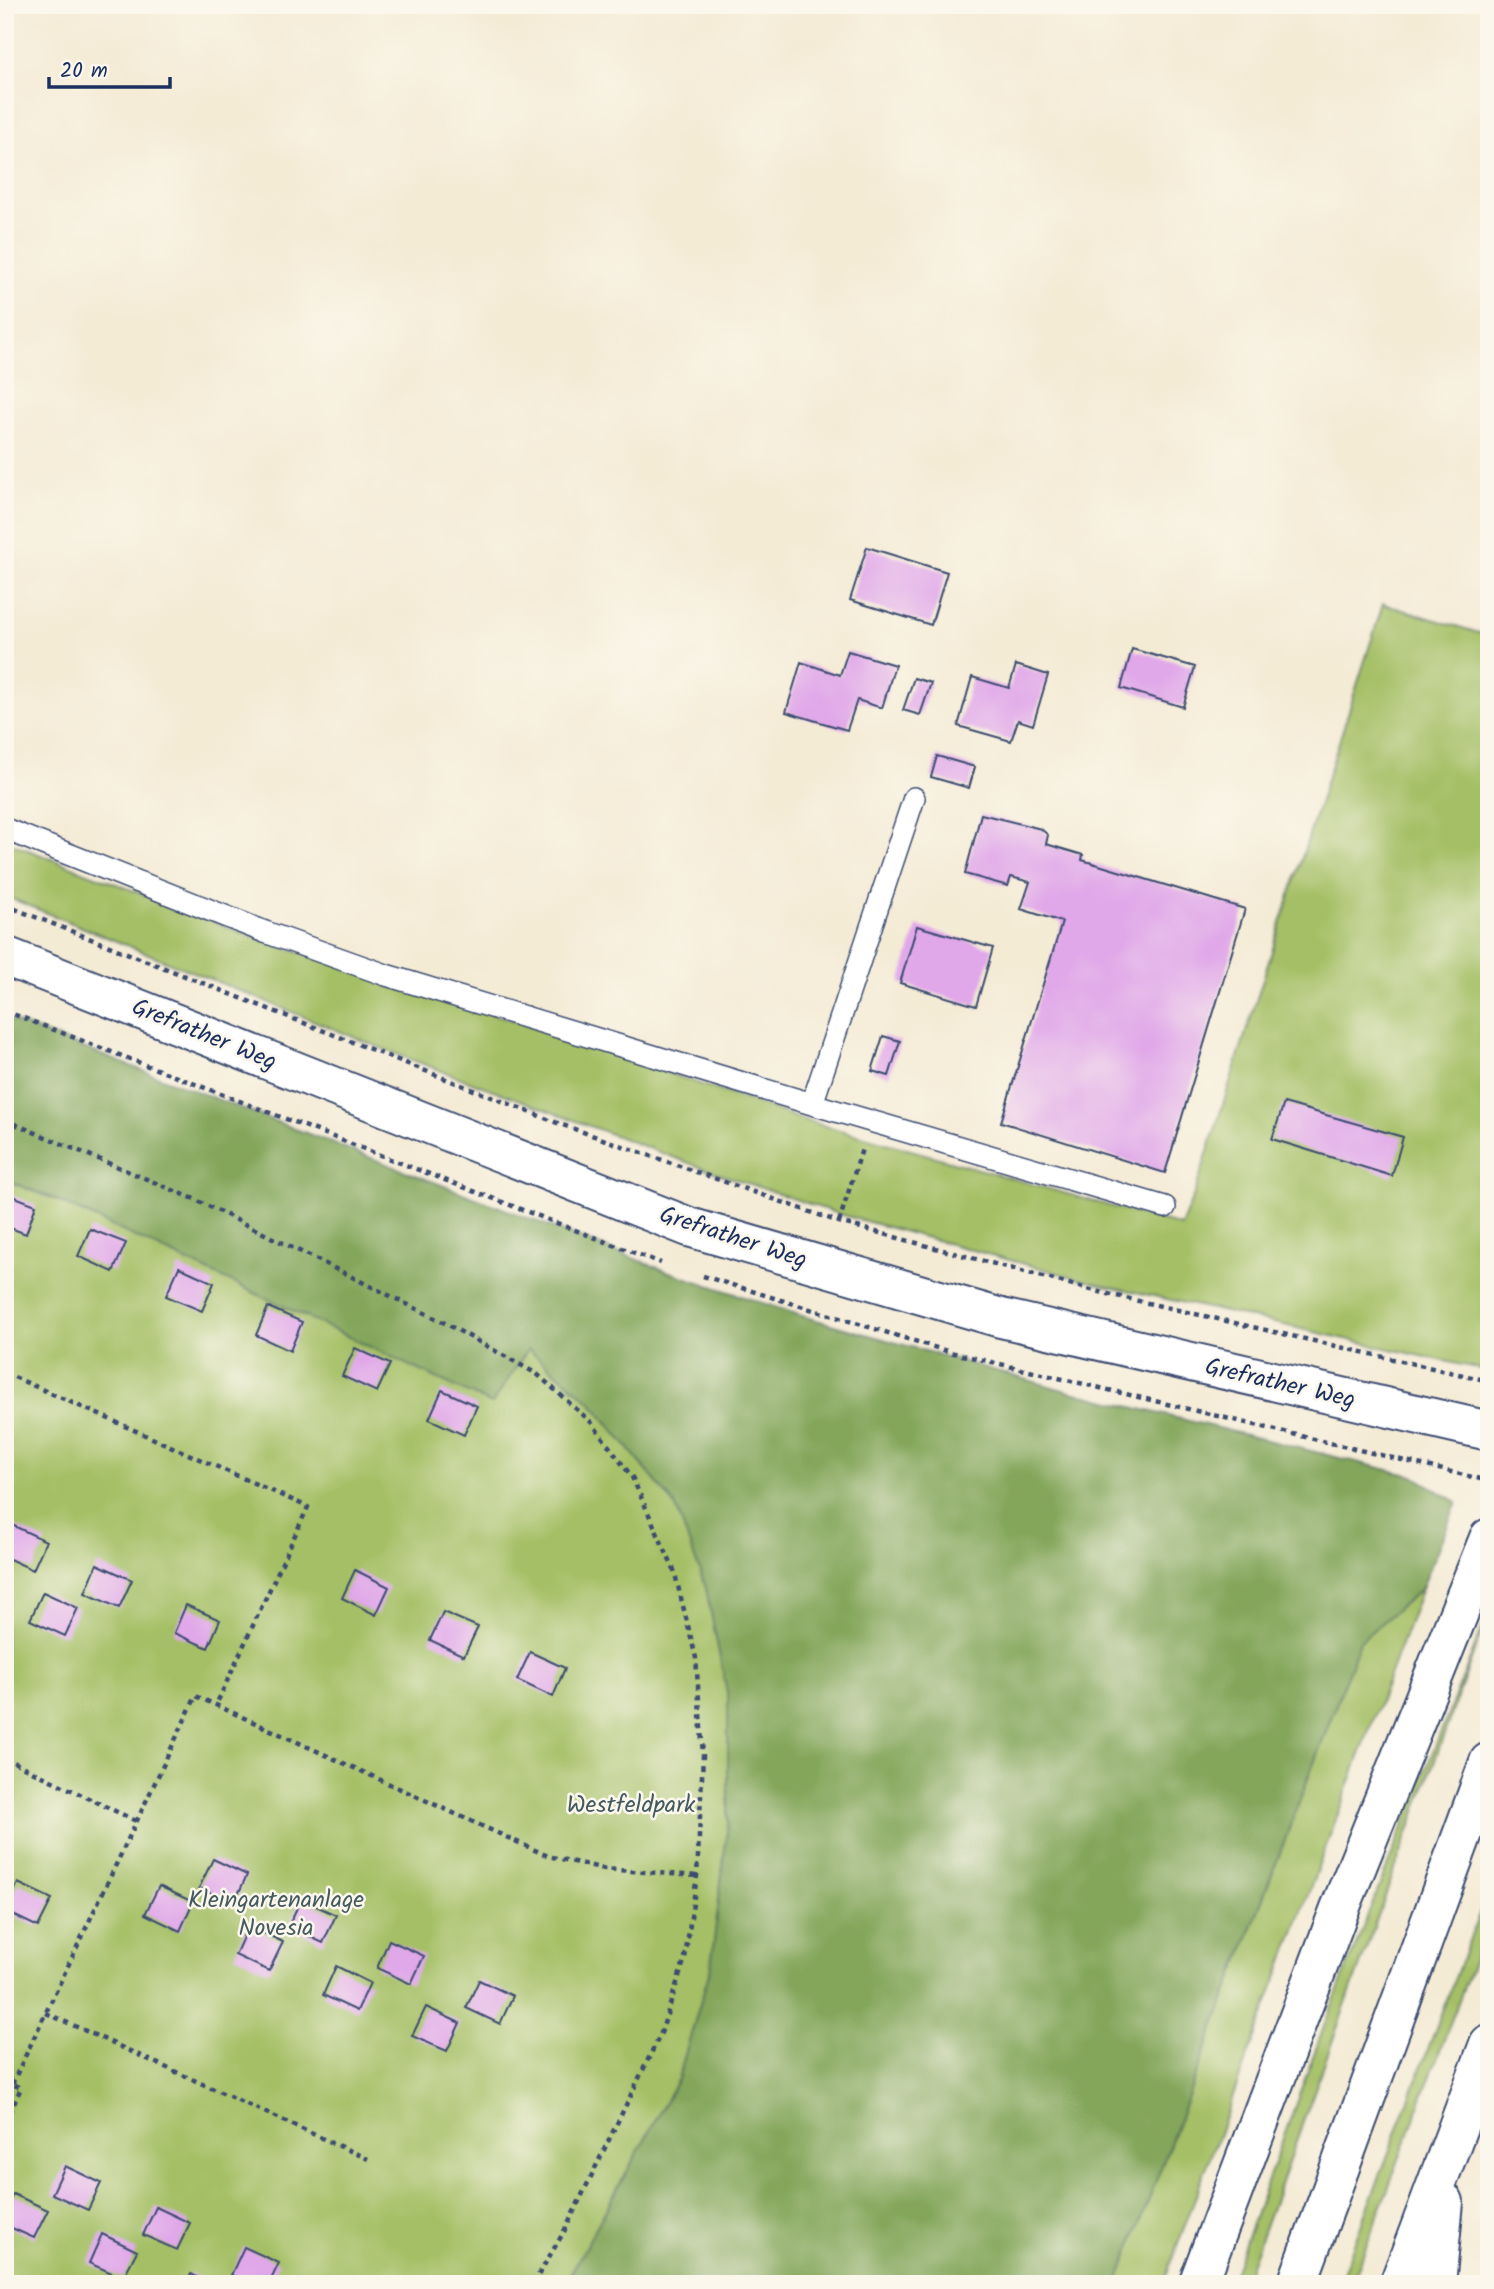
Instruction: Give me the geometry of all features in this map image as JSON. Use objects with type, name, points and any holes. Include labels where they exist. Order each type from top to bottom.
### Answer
[{"type":"main road","name":"Grefrather Weg","points":[[5,956],[690,1227],[1001,1318],[1489,1431]]},
{"type":"main road","points":[[1198,2284],[1339,1911],[1488,1540]]},
{"type":"main road","points":[[1297,2284],[1489,1762]]},
{"type":"main road","points":[[1399,2284],[1489,2044]]},
{"type":"main road","points":[[1436,2284],[1450,2149]]},
{"type":"lane","points":[[813,1104],[914,798]]},
{"type":"lane","points":[[5,829],[265,932],[386,975],[1165,1207]]},
{"type":"path","points":[[5,905],[560,1124],[839,1222],[1095,1291],[1489,1381]]},
{"type":"path","points":[[5,1120],[192,1198],[443,1322],[537,1374],[591,1422],[632,1477],[674,1570],[696,1658],[703,1756],[697,1876],[685,1958],[662,2033],[565,2230],[533,2284]]},
{"type":"path","points":[[839,1222],[871,1121]]},
{"type":"path","points":[[5,1373],[309,1507],[216,1705]]},
{"type":"path","points":[[1408,1464],[1489,1480]]},
{"type":"path","points":[[12,2084],[196,1696],[548,1856],[605,1869],[697,1876]]},
{"type":"path","points":[[5,1758],[136,1821]]},
{"type":"path","points":[[46,2013],[368,2159]]},
{"type":"path","points":[[5,2081],[21,2088],[5,2122]]},
{"type":"green space","points":[[1383,604],[1489,636],[1489,1371],[1095,1283],[839,1214],[705,1169],[391,1052],[5,896],[5,841],[264,941],[541,1029],[804,1120],[1181,1226],[1195,1192]]},
{"type":"green space","points":[[5,1018],[672,1273],[802,1316],[1067,1391],[1413,1476],[1457,1502],[1422,1588],[1360,1641],[1117,2284],[565,2284],[678,2079],[711,1967],[728,1824],[728,1697],[706,1588],[675,1505],[590,1401],[528,1349],[492,1404],[52,1198],[5,1180]]},
{"type":"green space","name":"Kleingartenanlage Novesia","points":[[5,1180],[52,1198],[492,1404],[528,1349],[590,1401],[675,1505],[706,1588],[728,1697],[728,1824],[711,1967],[678,2079],[565,2284],[5,2284]]},
{"type":"green space","points":[[1422,1588],[1163,2284],[1117,2284],[1360,1641]]},
{"type":"green space","points":[[1489,1611],[1244,2284],[1230,2284],[1329,2013]]},
{"type":"green space","points":[[1489,1888],[1489,1920],[1352,2284],[1339,2284]]},
{"type":"building","points":[[867,547],[947,572],[931,625],[850,600]]},
{"type":"building","points":[[1132,649],[1195,667],[1183,707],[1121,688]]},
{"type":"building","points":[[848,651],[895,665],[882,708],[857,700],[847,730],[786,712],[801,662],[840,675]]},
{"type":"building","points":[[1016,665],[1048,675],[1033,725],[1018,720],[1011,741],[958,726],[972,677],[1009,688]]},
{"type":"building","points":[[914,678],[931,683],[920,715],[903,710]]},
{"type":"building","points":[[937,756],[975,767],[969,788],[931,777]]},
{"type":"building","points":[[981,814],[1041,829],[1048,835],[1046,844],[1083,855],[1082,860],[1245,909],[1165,1173],[1001,1122],[1062,922],[1021,909],[1030,882],[1011,877],[1008,886],[965,874]]},
{"type":"building","points":[[917,926],[993,948],[976,1006],[900,983]]},
{"type":"building","points":[[883,1036],[900,1041],[889,1076],[872,1071]]},
{"type":"building","points":[[1284,1103],[1403,1137],[1392,1176],[1272,1139]]},
{"type":"building","points":[[5,1193],[36,1205],[26,1234],[5,1226]]},
{"type":"building","points":[[90,1229],[126,1243],[113,1272],[78,1256]]},
{"type":"building","points":[[179,1267],[214,1283],[202,1311],[166,1296]]},
{"type":"building","points":[[268,1307],[302,1322],[290,1351],[256,1335]]},
{"type":"building","points":[[355,1348],[390,1364],[377,1392],[342,1376]]},
{"type":"building","points":[[442,1390],[477,1406],[464,1435],[429,1419]]},
{"type":"building","points":[[12,1525],[46,1541],[33,1570],[5,1557],[5,1540]]},
{"type":"building","points":[[97,1564],[132,1580],[119,1608],[85,1593]]},
{"type":"building","points":[[355,1570],[389,1587],[376,1615],[342,1598]]},
{"type":"building","points":[[43,1592],[78,1608],[65,1636],[30,1620]]},
{"type":"building","points":[[186,1605],[220,1620],[208,1648],[174,1633]]},
{"type":"building","points":[[443,1612],[478,1627],[464,1656],[430,1640]]},
{"type":"building","points":[[530,1652],[565,1668],[553,1697],[517,1680]]},
{"type":"building","points":[[213,1859],[247,1875],[234,1903],[199,1888]]},
{"type":"building","points":[[18,1883],[52,1899],[38,1927],[5,1911]]},
{"type":"building","points":[[159,1886],[193,1902],[180,1931],[145,1914]]},
{"type":"building","points":[[301,1899],[336,1915],[323,1943],[288,1927]]},
{"type":"building","points":[[248,1926],[283,1942],[269,1971],[235,1955]]},
{"type":"building","points":[[389,1940],[424,1956],[411,1984],[377,1968]]},
{"type":"building","points":[[336,1966],[370,1983],[357,2011],[323,1995]]},
{"type":"building","points":[[479,1980],[513,1996],[500,2024],[466,2008]]},
{"type":"building","points":[[426,2007],[460,2023],[447,2051],[412,2036]]},
{"type":"building","points":[[65,2166],[101,2183],[88,2210],[52,2194]]},
{"type":"building","points":[[13,2194],[48,2210],[34,2238],[5,2225],[5,2210]]},
{"type":"building","points":[[156,2207],[190,2223],[177,2250],[143,2235]]},
{"type":"building","points":[[102,2234],[137,2251],[123,2278],[89,2263]]},
{"type":"building","points":[[244,2247],[279,2263],[269,2284],[251,2284],[231,2275]]},
{"type":"building","points":[[191,2274],[210,2284],[186,2284]]},
{"type":"park label","name":"Westfeldpark","points":[[631,1805]]}]
